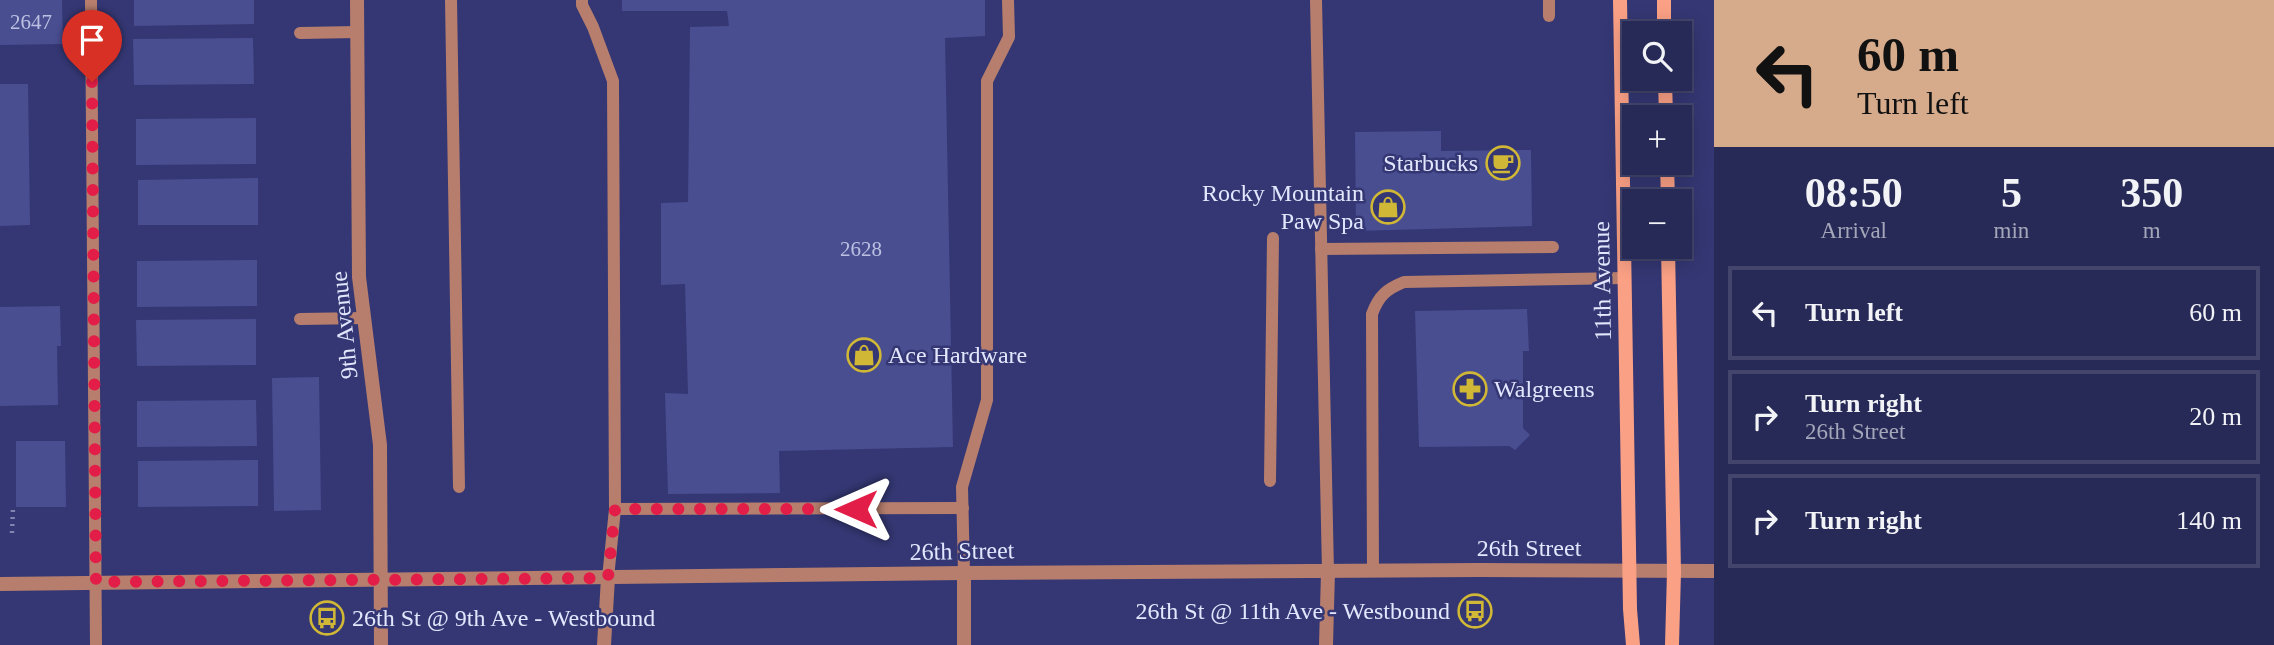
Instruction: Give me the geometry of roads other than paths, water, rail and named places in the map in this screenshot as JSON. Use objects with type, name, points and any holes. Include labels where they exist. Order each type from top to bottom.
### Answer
[{"type":"main road","name":"11th Avenue","points":[[1620,0],[1629,571],[1633,645]]},
{"type":"main road","points":[[1664,0],[1664,21]]},
{"type":"main road","points":[[1668,259],[1674,572],[1672,645]]},
{"type":"street","name":"9th Avenue","points":[[357,0],[359,277],[380,445],[381,645]]},
{"type":"street","name":"26th Street","points":[[0,584],[964,573],[1714,571]]},
{"type":"street","points":[[1326,645],[1328,572]]},
{"type":"street","points":[[964,573],[964,645]]},
{"type":"street","points":[[604,645],[608,578]]},
{"type":"lane","points":[[91,0],[96,645]]},
{"type":"lane","points":[[451,0],[459,487]]},
{"type":"lane","points":[[582,0],[613,81],[615,509],[608,578]]},
{"type":"lane","points":[[964,573],[962,487],[987,400],[987,81],[1009,37],[1009,0]]},
{"type":"lane","points":[[1316,0],[1328,572]]},
{"type":"lane","points":[[1549,0],[1549,16]]},
{"type":"lane","points":[[300,33],[357,32]]},
{"type":"lane","points":[[1270,481],[1273,238]]},
{"type":"lane","points":[[1321,249],[1553,247]]},
{"type":"lane","points":[[1373,571],[1373,314],[1377,300],[1387,289],[1404,282],[1625,278]]},
{"type":"lane","points":[[300,319],[364,318]]},
{"type":"lane","points":[[615,509],[963,508]]},
{"type":"place","name":"Starbucks","points":[[1503,163]]},
{"type":"place","name":"Rocky Mountain Paw Spa","points":[[1388,207]]},
{"type":"place","name":"Ace Hardware","points":[[864,355]]},
{"type":"place","name":"Walgreens","points":[[1470,389]]},
{"type":"place","name":"26th St @ 11th Ave - Westbound","points":[[1475,611]]},
{"type":"place","name":"26th St @ 9th Ave - Westbound","points":[[327,618]]}]
